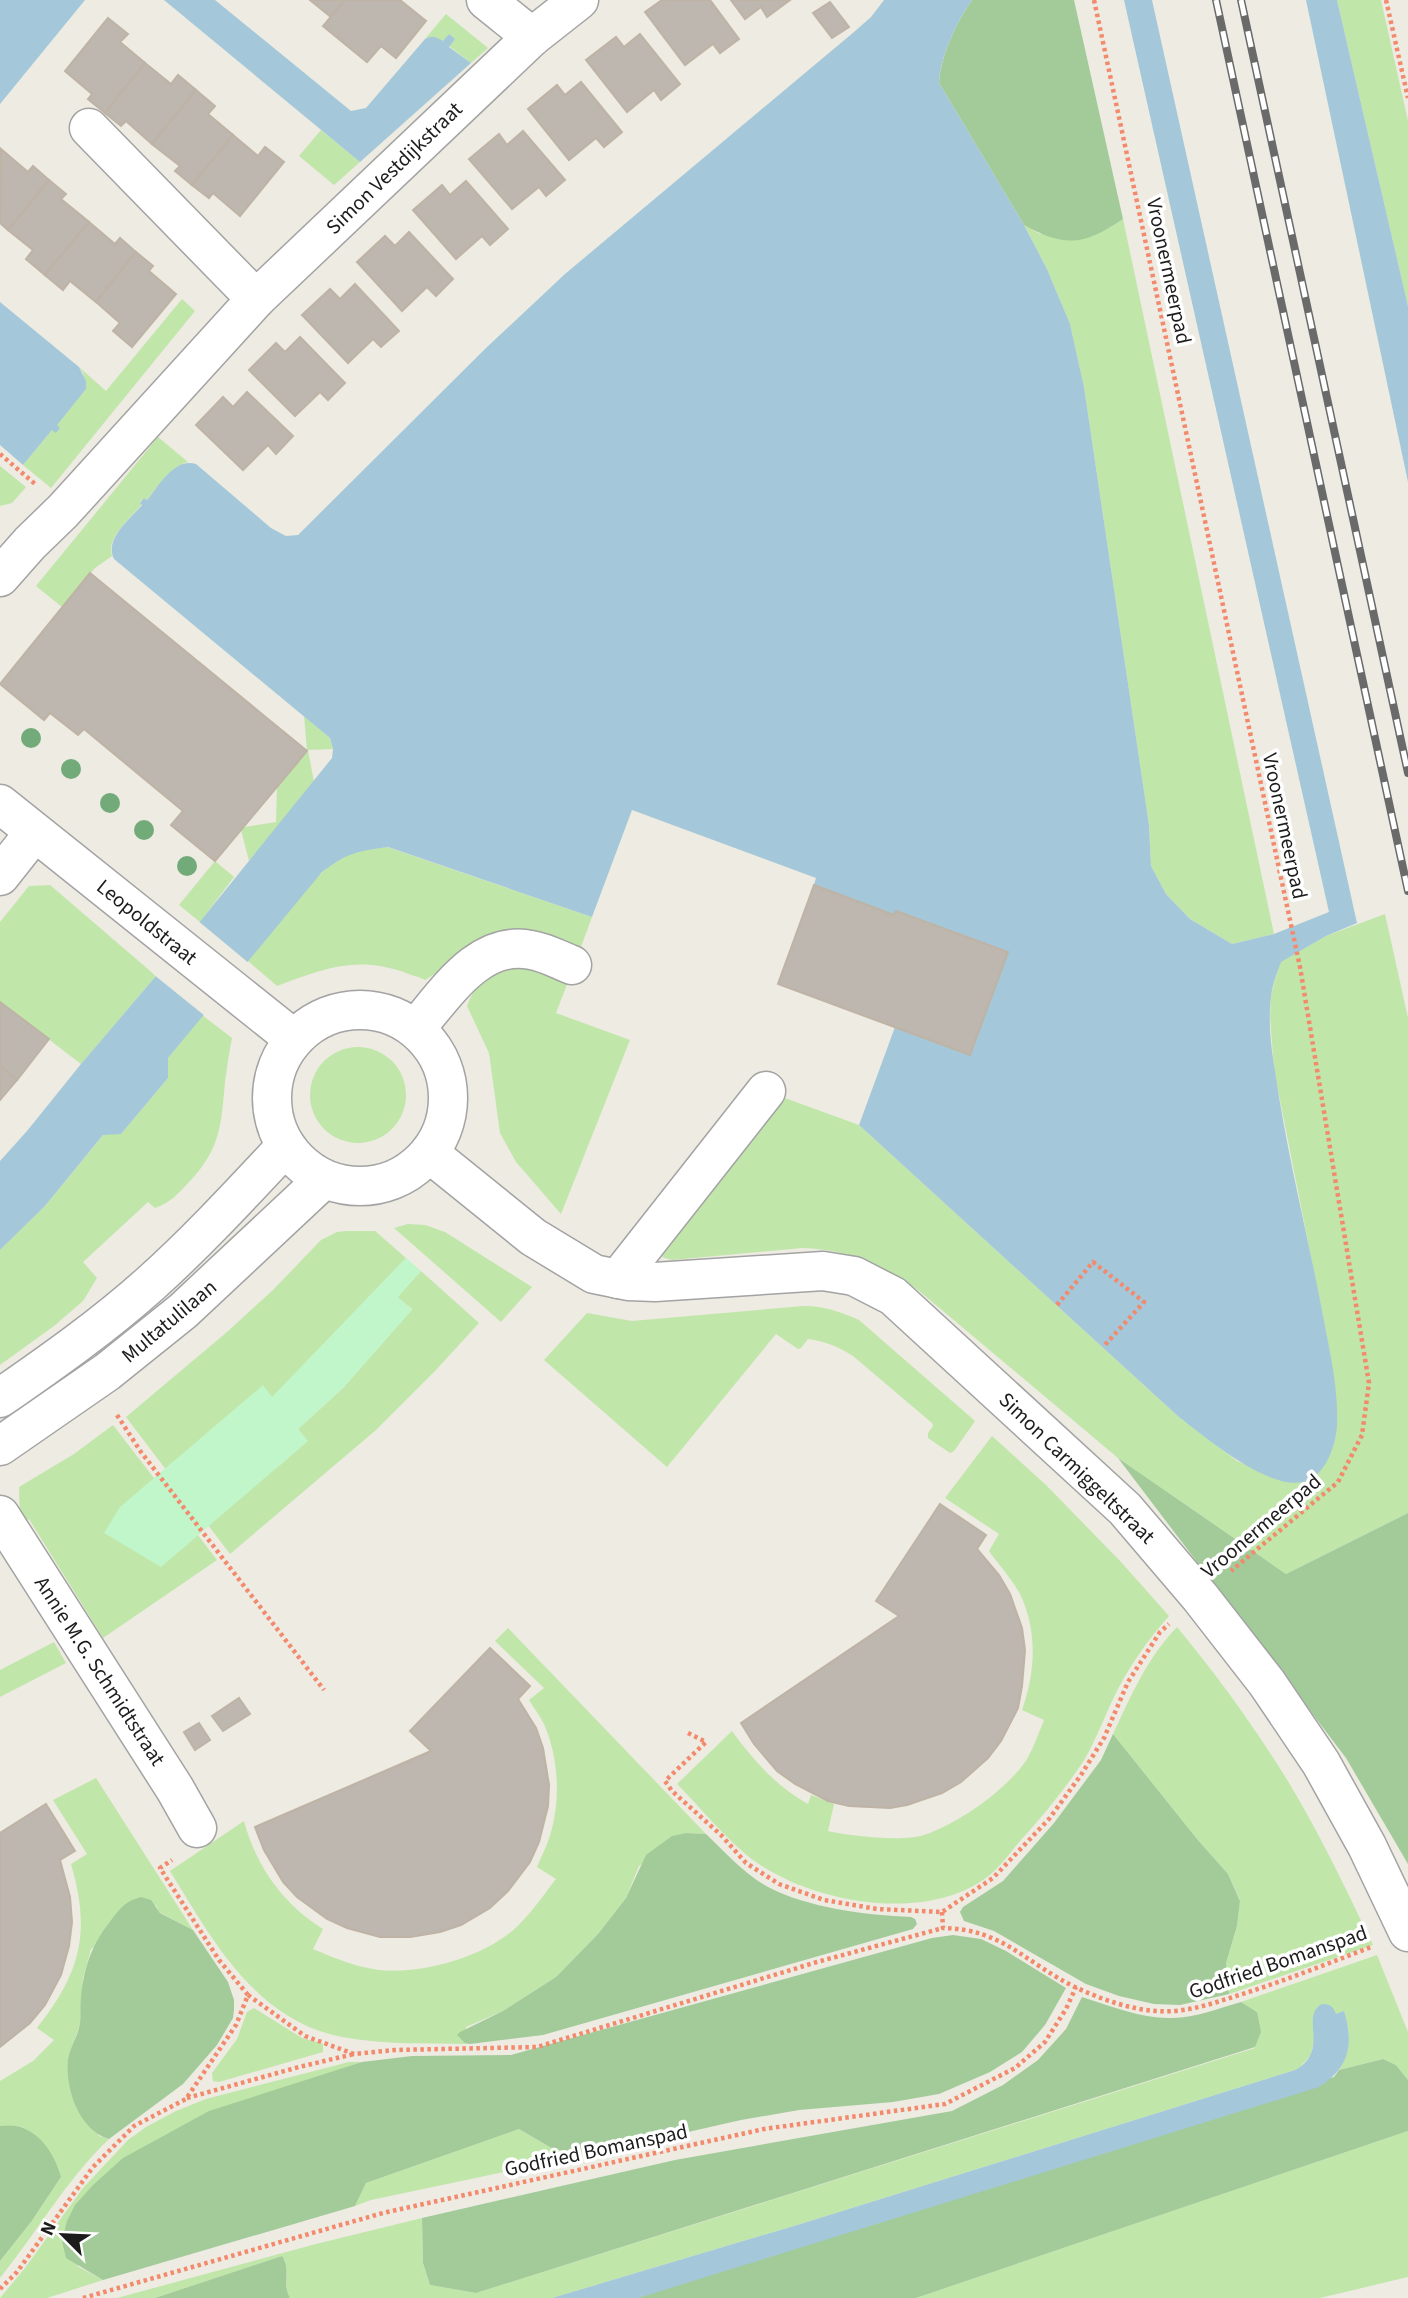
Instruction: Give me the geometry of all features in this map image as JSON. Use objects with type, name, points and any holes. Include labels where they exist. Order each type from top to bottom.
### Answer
[{"type":"street","points":[[486,0],[532,37]]},
{"type":"street","name":"Simon Vestdijkstraat","points":[[0,577],[256,299],[532,37],[579,0]]},
{"type":"street","points":[[89,128],[256,299]]},
{"type":"street","name":"Leopoldstraat","points":[[0,804],[294,1039]]},
{"type":"street","points":[[0,876],[34,833]]},
{"type":"street","points":[[416,1028],[463,975],[480,960],[496,952],[531,949],[572,965]]},
{"type":"street","points":[[366,1009],[393,1015],[416,1028],[435,1049],[446,1074],[449,1102],[444,1129],[429,1153],[412,1170],[390,1182],[365,1186],[344,1185],[309,1171],[286,1146],[277,1127],[272,1103],[274,1080],[281,1058],[294,1039],[314,1021],[340,1011],[366,1009]]},
{"type":"street","points":[[636,1280],[766,1091]]},
{"type":"street","name":"Multatulilaan","points":[[0,1398],[74,1347],[149,1285],[213,1224],[286,1146]]},
{"type":"street","name":"Simon Carmiggeltstraat","points":[[429,1153],[533,1237],[594,1274],[636,1280],[823,1271],[854,1276],[883,1290],[911,1312],[1125,1509],[1200,1597],[1267,1683],[1321,1763],[1367,1846],[1396,1937]]},
{"type":"street","name":"Multatulilaan","points":[[0,1446],[107,1372],[183,1311],[324,1179]]},
{"type":"street","name":"Annie M.G. Schmidtstraat","points":[[0,1515],[175,1789],[197,1828]]},
{"type":"path","name":"Vroonermeerpad","points":[[1094,0],[1300,967],[1369,1383],[1362,1435],[1338,1482],[1200,1597]]},
{"type":"path","points":[[1386,0],[1408,98]]},
{"type":"path","points":[[1057,1305],[1093,1262],[1144,1302],[1103,1347]]},
{"type":"path","points":[[115,1412],[141,1452],[324,1690]]},
{"type":"path","points":[[688,1733],[706,1742],[666,1781],[672,1791],[721,1835],[746,1863],[779,1884],[824,1900],[877,1909],[942,1912],[993,1878],[1049,1819],[1104,1738],[1128,1682],[1160,1632],[1200,1597]]},
{"type":"path","name":"Godfried Bomanspad","points":[[197,1828],[203,1839],[160,1868],[219,1960],[248,1995],[305,2036],[354,2054]]},
{"type":"path","points":[[942,1912],[943,1928]]},
{"type":"path","name":"Godfried Bomanspad","points":[[0,2289],[17,2272],[93,2167],[134,2126],[186,2099],[299,2067],[354,2054],[395,2050],[537,2047],[817,1962],[943,1928],[963,1928],[994,1937],[1076,1987],[1115,2003],[1158,2011],[1192,2010],[1272,1985],[1396,1937]]},
{"type":"path","name":"Godfried Bomanspad","points":[[83,2298],[383,2213],[764,2129],[945,2104],[1015,2068],[1045,2042],[1076,1987]]},
{"type":"path","name":"Godfried Bomanspad","points":[[186,2099],[236,2025],[248,1995]]},
{"type":"green space","points":[[972,0],[1074,0],[1123,219],[1110,228],[1086,238],[1063,240],[1024,225],[939,83],[942,62],[950,40]]},
{"type":"green space","points":[[1337,0],[1381,0],[1408,121],[1408,306]]},
{"type":"green space","points":[[446,14],[488,48],[471,63],[449,46],[449,34],[443,42],[429,37],[425,39]]},
{"type":"green space","points":[[321,130],[360,162],[334,185],[299,156]]},
{"type":"green space","points":[[1123,219],[1274,934],[1232,944],[1190,919],[1166,894],[1151,866],[1149,825],[1084,387],[1070,324],[1047,269],[1024,225],[1040,234],[1109,228]]},
{"type":"green space","points":[[182,299],[195,311],[51,488],[23,465],[52,430],[60,428],[56,425],[86,389],[79,367],[106,391]]},
{"type":"green space","points":[[158,437],[188,462],[170,473],[147,500],[144,498],[140,502],[142,504],[116,535],[111,549],[112,556],[95,568],[62,607],[36,586]]},
{"type":"green space","points":[[0,466],[26,487],[12,503],[0,506]]},
{"type":"green space","points":[[304,716],[330,738],[333,749],[308,750],[314,782],[249,861],[241,830],[244,827],[276,822],[277,787],[307,750]]},
{"type":"green space","points":[[387,847],[592,917],[578,955],[450,964],[425,980],[371,965],[340,966],[277,986],[248,961],[306,889],[332,864],[354,852]]},
{"type":"green space","points":[[215,861],[234,877],[200,922],[179,905]]},
{"type":"green space","points":[[50,885],[156,976],[81,1064],[0,1002],[0,922],[29,886]]},
{"type":"green space","points":[[1385,914],[1408,1018],[1408,1513],[1286,1574],[1118,1458],[918,1290],[877,1266],[850,1255],[802,1248],[672,1260],[662,1257],[666,1247],[782,1097],[859,1125],[1180,1418],[1237,1461],[1288,1482],[1337,1426],[1328,1343],[1274,1070],[1271,995],[1280,962],[1326,936]]},
{"type":"green space","points":[[510,965],[568,982],[556,1013],[630,1040],[561,1214],[516,1162],[500,1133],[489,1053],[467,1006],[474,990],[483,979]]},
{"type":"green space","points":[[202,1015],[232,1038],[218,1135],[208,1158],[174,1198],[155,1208],[148,1202],[83,1262],[97,1278],[83,1301],[0,1365],[0,1250],[45,1206],[104,1134],[121,1134],[168,1078],[168,1058]]},
{"type":"green space","points":[[358,1047],[376,1051],[392,1061],[402,1077],[406,1095],[402,1113],[392,1129],[376,1139],[358,1143],[340,1139],[324,1129],[314,1113],[310,1095],[314,1077],[324,1061],[340,1051]]},
{"type":"green space","points":[[408,1224],[425,1225],[445,1232],[532,1287],[501,1322],[394,1228]]},
{"type":"green space","points":[[375,1231],[406,1258],[272,1398],[263,1386],[269,1455],[279,1466],[307,1441],[298,1429],[343,1388],[412,1309],[397,1297],[421,1271],[479,1323],[376,1430],[230,1554],[126,1417],[227,1332],[273,1290],[321,1240],[337,1232]]},
{"type":"green space","points":[[406,1258],[421,1271],[398,1297],[412,1310],[343,1388],[298,1429],[308,1441],[161,1567],[104,1533],[120,1507],[263,1385],[272,1397]]},
{"type":"green space","points":[[803,1306],[832,1310],[859,1320],[975,1421],[954,1451],[950,1453],[928,1438],[932,1423],[853,1356],[820,1341],[808,1339],[798,1349],[776,1334],[667,1467],[544,1360],[587,1313],[632,1321]]},
{"type":"green space","points":[[113,1425],[217,1560],[103,1638],[29,1519],[24,1523],[20,1520],[19,1487],[74,1454]]},
{"type":"green space","points":[[992,1436],[1046,1485],[1169,1616],[1125,1677],[1076,1772],[1003,1862],[983,1880],[958,1893],[930,1901],[900,1904],[837,1897],[780,1876],[756,1862],[736,1845],[677,1784],[732,1731],[766,1772],[796,1797],[808,1804],[811,1795],[834,1804],[828,1831],[876,1838],[915,1837],[952,1823],[1008,1782],[1032,1750],[1044,1720],[1022,1710],[1030,1682],[1033,1653],[1026,1610],[1018,1590],[989,1551],[999,1534],[945,1498]]},
{"type":"green space","points":[[1118,1458],[1286,1574],[1408,1513],[1408,1864],[1346,1758]]},
{"type":"green space","points":[[1177,1627],[1238,1706],[1286,1778],[1326,1849],[1373,1945],[1229,1994],[1226,1963],[1237,1926],[1240,1900],[1228,1874],[1113,1734],[1148,1664]]},
{"type":"green space","points":[[508,1628],[706,1834],[686,1833],[639,1866],[626,1898],[598,1934],[556,1977],[503,2011],[466,2027],[465,2043],[470,2044],[358,2040],[311,2028],[260,1995],[239,1973],[202,1923],[170,1871],[244,1821],[256,1853],[273,1882],[295,1908],[323,1929],[313,1949],[370,1969],[413,1970],[466,1957],[511,1932],[556,1879],[537,1867],[551,1832],[557,1791],[549,1736],[529,1700],[544,1688],[495,1641]]},
{"type":"green space","points":[[54,1642],[66,1663],[0,1697],[0,1670]]},
{"type":"green space","points":[[1113,1734],[1228,1874],[1240,1901],[1237,1926],[1226,1963],[1229,1994],[1180,2005],[1154,2004],[1119,1996],[1086,1984],[994,1931],[964,1921],[960,1912],[963,1907],[1003,1881],[1054,1823],[1101,1760]]},
{"type":"green space","points":[[96,1778],[193,1930],[159,1912],[156,1905],[91,1949],[83,1978],[80,2025],[68,2057],[99,2136],[109,2139],[65,2189],[0,2278],[0,2261],[31,2222],[61,2177],[22,2127],[0,2126],[0,2081],[33,2061],[54,2040],[37,2028],[64,1988],[78,1951],[80,1910],[71,1864],[87,1854],[53,1800]]},
{"type":"green space","points":[[686,1833],[706,1834],[751,1876],[784,1894],[838,1909],[911,1917],[917,1924],[913,1929],[543,2035],[470,2044],[457,2035],[503,2011],[556,1977],[598,1934],[626,1898],[646,1855],[672,1836]]},
{"type":"green space","points":[[141,1897],[151,1900],[160,1913],[193,1930],[228,1982],[234,2000],[233,2018],[217,2045],[183,2084],[109,2139],[90,2127],[76,2107],[69,2083],[68,2059],[79,2028],[82,1986],[93,1949],[119,1910],[130,1901]]},
{"type":"green space","points":[[953,1935],[981,1939],[1066,1988],[1045,2025],[1022,2052],[990,2072],[939,2094],[893,2102],[799,2110],[741,2120],[600,2152],[555,2150],[519,2129],[366,2183],[355,2206],[103,2280],[66,2258],[62,2241],[67,2221],[75,2205],[93,2185],[123,2158],[209,2111],[362,2062],[412,2056],[511,2055],[932,1938]]},
{"type":"green space","points":[[1377,1955],[1408,2032],[1408,2080],[1396,2065],[1383,2059],[1339,2070],[1349,2041],[1344,2012],[1314,2041],[1311,2055],[1295,2070],[807,2222],[552,2298],[290,2298],[282,2256],[155,2298],[117,2298],[422,2218],[423,2263],[430,2285],[476,2293],[1255,2048],[1257,2012],[1241,2002]]},
{"type":"green space","points":[[1082,1997],[1161,2018],[1190,2016],[1241,2002],[1257,2012],[1261,2032],[1255,2047],[476,2293],[430,2285],[423,2263],[422,2218],[675,2160],[952,2111],[1003,2085],[1038,2060],[1066,2029]]},
{"type":"green space","points":[[254,2008],[302,2038],[323,2044],[323,2052],[219,2082],[213,2081],[212,2073],[237,2039],[247,2012]]},
{"type":"green space","points":[[1383,2059],[1396,2065],[1408,2080],[1408,2131],[916,2298],[601,2298],[1334,2077],[1339,2070]]},
{"type":"green space","points":[[349,2062],[362,2062],[294,2085],[77,2266],[103,2280],[47,2298],[0,2298],[83,2188],[128,2140],[146,2127],[206,2099]]},
{"type":"green space","points":[[0,2126],[21,2127],[37,2136],[52,2155],[61,2177],[31,2222],[0,2261]]},
{"type":"green space","points":[[519,2129],[555,2150],[600,2152],[371,2200],[355,2206],[366,2183]]},
{"type":"green space","points":[[1408,2131],[1408,2277],[1320,2298],[916,2298]]},
{"type":"green space","points":[[282,2256],[290,2298],[155,2298]]},
{"type":"water","points":[[0,0],[85,0],[0,104]]},
{"type":"water","points":[[164,0],[215,0],[351,111],[366,108],[427,38],[434,37],[443,41],[449,34],[455,39],[449,47],[471,63],[360,162]]},
{"type":"water","points":[[884,0],[972,0],[950,40],[942,62],[939,83],[1024,225],[1047,269],[1070,324],[1084,387],[1149,825],[1151,866],[1166,894],[1190,919],[1232,944],[1274,934],[1329,912],[1124,0],[1152,0],[1357,923],[1326,936],[1281,962],[1272,988],[1270,1006],[1271,1044],[1279,1100],[1329,1346],[1336,1394],[1335,1440],[1326,1464],[1309,1480],[1295,1483],[1260,1473],[1223,1451],[1180,1418],[859,1125],[895,1027],[970,1055],[896,911],[894,915],[814,885],[816,878],[632,810],[592,917],[388,847],[353,854],[322,872],[168,1058],[168,1078],[121,1134],[103,1135],[45,1206],[0,1250],[0,1161],[156,976],[332,758],[330,738],[114,559],[112,544],[115,537],[142,505],[140,503],[144,498],[147,500],[174,468],[188,463],[196,464],[271,528],[286,536],[298,535],[486,348],[565,274],[854,32],[871,17]]},
{"type":"water","points":[[1306,0],[1337,0],[1408,306],[1408,482]]},
{"type":"water","points":[[0,302],[79,367],[86,381],[86,389],[57,425],[60,428],[56,433],[52,430],[23,465],[0,445]]},
{"type":"water","points":[[1322,2004],[1331,2006],[1336,2014],[1344,2011],[1349,2044],[1343,2063],[1329,2080],[1319,2087],[638,2298],[552,2298],[807,2222],[1295,2070],[1306,2062],[1311,2053],[1313,2017]]},
{"type":"pier","points":[[197,920],[250,964],[205,1016],[153,974]]},
{"type":"building","points":[[310,0],[345,0],[331,17]]},
{"type":"building","points":[[345,0],[400,0],[426,21],[396,58],[381,46],[367,62],[323,26]]},
{"type":"building","points":[[662,0],[710,0],[739,39],[720,53],[713,44],[685,65],[645,12]]},
{"type":"building","points":[[731,0],[790,0],[767,17],[761,7],[745,19]]},
{"type":"building","points":[[830,2],[849,27],[832,38],[813,13]]},
{"type":"building","points":[[108,18],[128,34],[120,42],[145,63],[105,113],[88,99],[92,94],[65,71]]},
{"type":"building","points":[[640,34],[680,84],[661,100],[654,90],[627,112],[586,60],[616,37],[624,47]]},
{"type":"building","points":[[145,63],[171,84],[178,75],[196,90],[152,144],[126,121],[121,126],[105,113]]},
{"type":"building","points":[[581,82],[622,132],[604,147],[596,138],[569,160],[528,109],[557,85],[565,95]]},
{"type":"building","points":[[196,90],[215,106],[208,114],[233,135],[192,185],[175,171],[180,166],[152,144]]},
{"type":"building","points":[[523,131],[565,180],[546,196],[539,187],[512,209],[469,159],[499,134],[507,145]]},
{"type":"building","points":[[233,135],[258,156],[265,147],[284,162],[240,216],[213,193],[209,198],[192,185]]},
{"type":"building","points":[[1,149],[28,172],[33,166],[49,180],[8,230],[0,223]]},
{"type":"building","points":[[49,180],[66,194],[61,199],[89,222],[45,275],[26,259],[33,250],[8,230]]},
{"type":"building","points":[[466,181],[508,229],[490,245],[482,236],[456,259],[413,210],[442,185],[450,195]]},
{"type":"building","points":[[89,222],[115,244],[120,238],[136,252],[96,302],[70,281],[63,290],[45,275]]},
{"type":"building","points":[[409,232],[453,279],[436,296],[427,287],[402,311],[357,262],[385,236],[395,246]]},
{"type":"building","points":[[136,252],[153,266],[149,271],[176,294],[132,347],[113,331],[120,323],[96,302]]},
{"type":"building","points":[[355,284],[399,331],[381,347],[373,339],[348,363],[302,315],[330,289],[340,299]]},
{"type":"building","points":[[300,337],[345,383],[328,400],[320,392],[295,416],[249,370],[276,343],[285,352]]},
{"type":"building","points":[[247,392],[293,436],[276,454],[268,445],[243,470],[196,425],[223,397],[233,407]]},
{"type":"building","points":[[90,573],[307,751],[215,861],[171,825],[183,811],[84,729],[78,735],[50,713],[44,720],[0,684]]},
{"type":"building","points":[[814,885],[894,915],[896,911],[1008,952],[970,1055],[778,984]]},
{"type":"building","points":[[0,1002],[49,1039],[17,1080],[0,1066]]},
{"type":"building","points":[[0,1066],[17,1080],[0,1100]]},
{"type":"building","points":[[940,1504],[986,1535],[977,1549],[999,1575],[1010,1594],[1022,1628],[1025,1650],[1018,1708],[1001,1741],[988,1758],[961,1782],[942,1793],[890,1808],[849,1806],[828,1801],[777,1771],[754,1744],[741,1723],[899,1616],[876,1601]]},
{"type":"building","points":[[490,1648],[530,1686],[518,1699],[536,1728],[543,1748],[549,1785],[548,1806],[539,1842],[530,1862],[508,1891],[490,1908],[461,1925],[440,1932],[410,1937],[380,1937],[327,1919],[297,1897],[283,1882],[264,1850],[255,1827],[431,1751],[410,1731]]},
{"type":"building","points":[[239,1698],[250,1714],[223,1731],[212,1716]]},
{"type":"building","points":[[199,1723],[210,1740],[195,1750],[184,1732]]},
{"type":"building","points":[[46,1804],[75,1851],[60,1860],[70,1897],[72,1922],[69,1946],[61,1975],[45,2005],[30,2023],[0,2047],[0,1833]]},
{"type":"railway","points":[[1216,0],[1408,891]]},
{"type":"railway","points":[[1241,0],[1408,773]]}]
